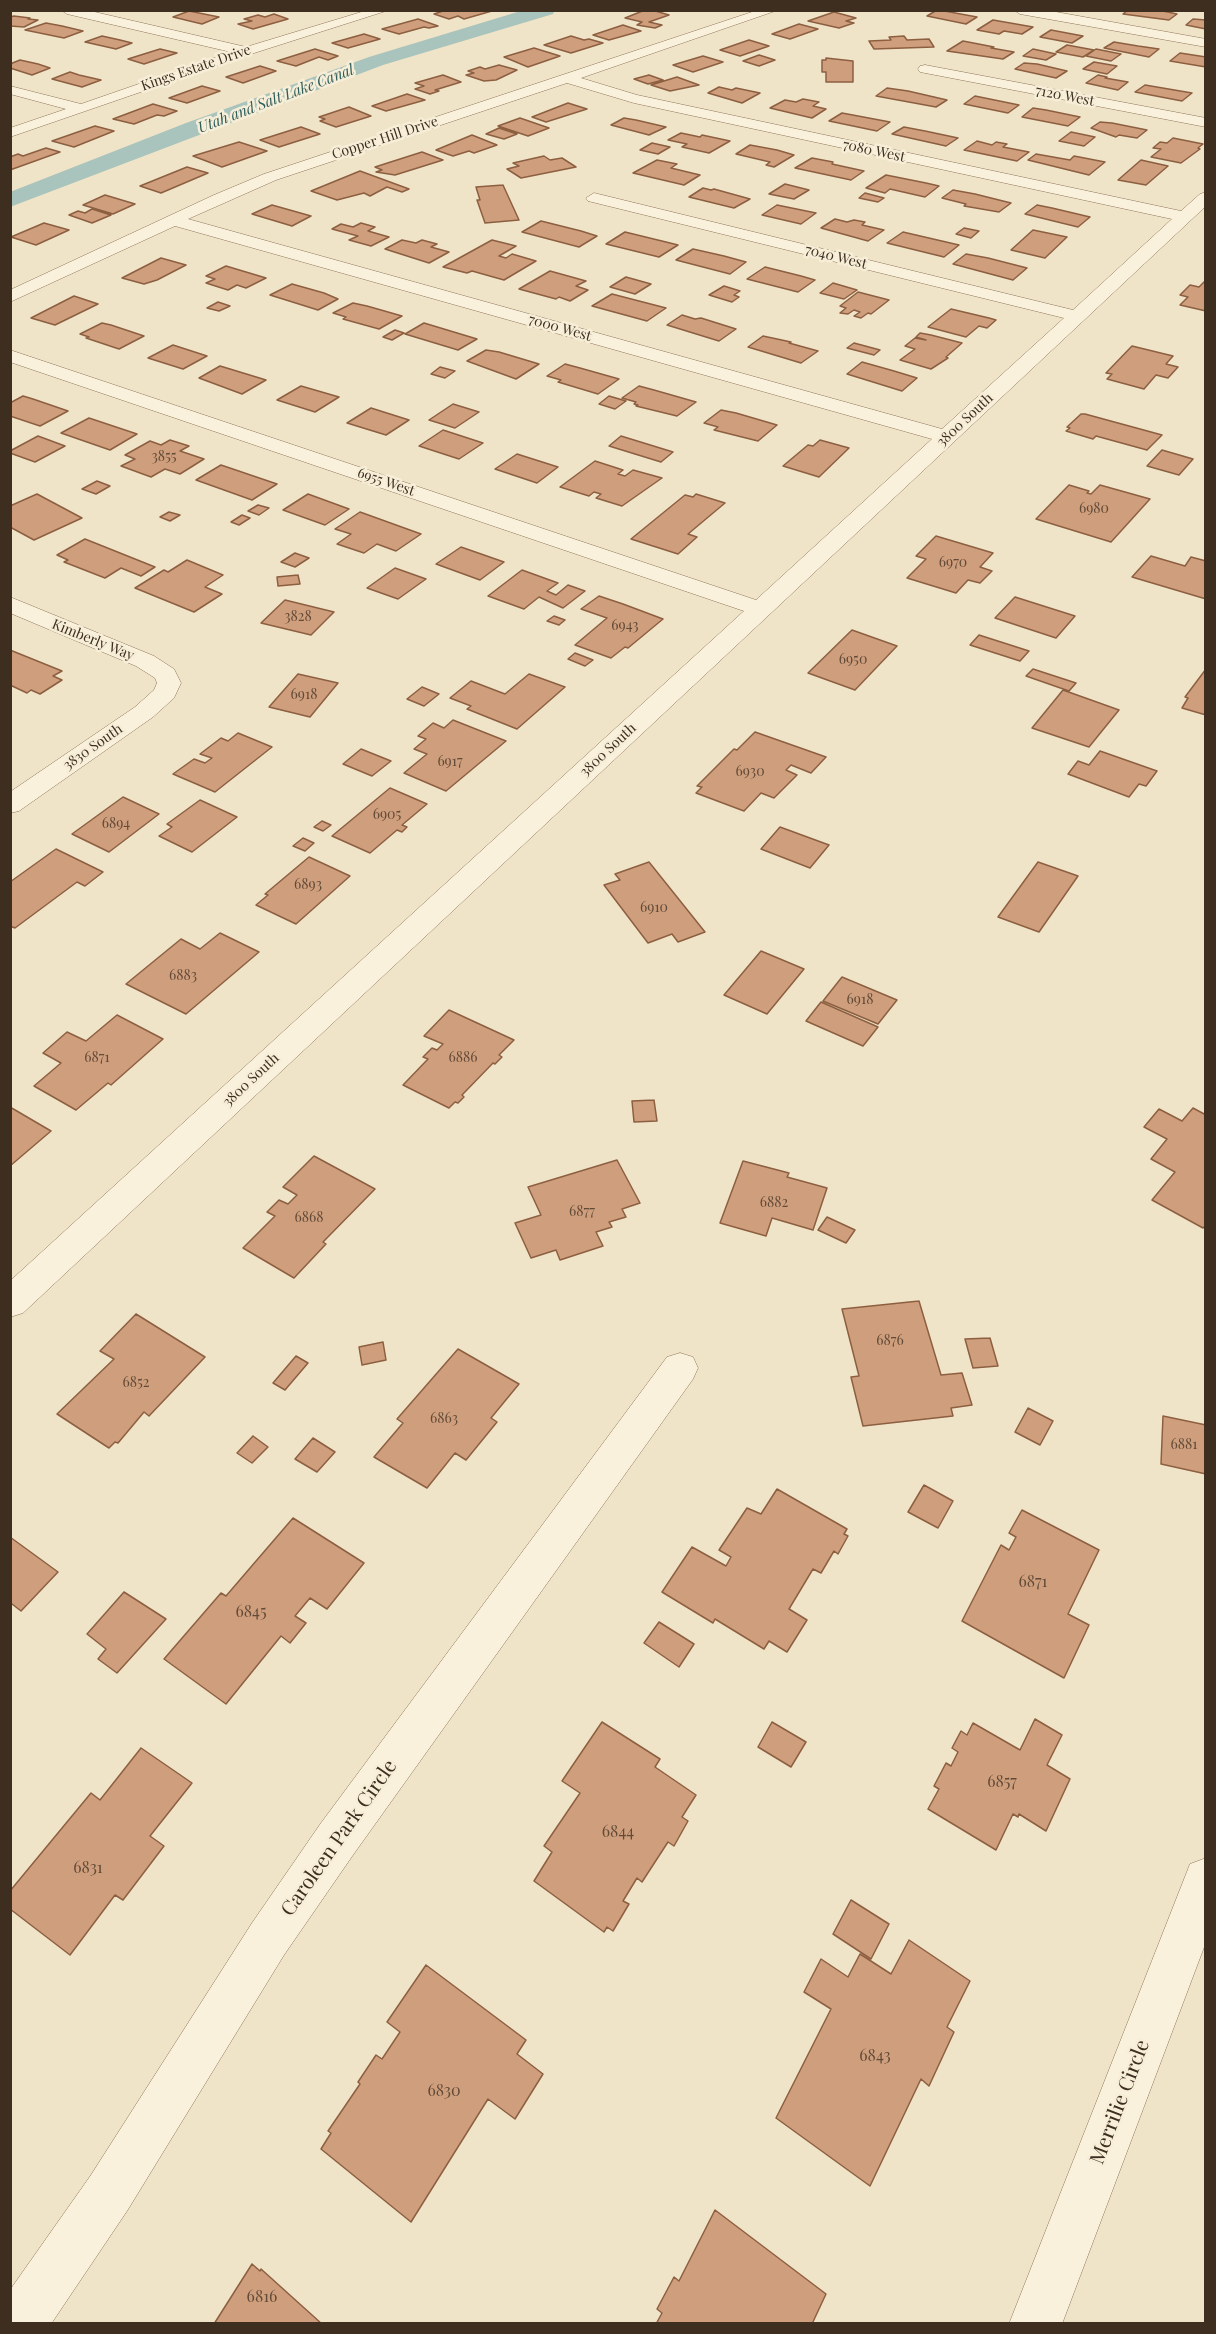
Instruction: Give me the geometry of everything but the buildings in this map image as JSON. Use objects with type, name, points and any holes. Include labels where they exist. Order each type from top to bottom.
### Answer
[{"type":"street","points":[[67,10],[246,51]]},
{"type":"street","name":"Kings Estate Drive","points":[[10,133],[246,51],[383,10]]},
{"type":"street","name":"Copper Hill Drive","points":[[10,297],[172,220],[270,177],[772,10]]},
{"type":"street","points":[[1020,10],[1206,43]]},
{"type":"street","name":"7120 West","points":[[925,69],[1206,123]]},
{"type":"street","name":"7080 West","points":[[566,78],[656,104],[1184,217]]},
{"type":"street","points":[[10,90],[81,108]]},
{"type":"street","name":"3800 South","points":[[10,1303],[1206,197]]},
{"type":"street","name":"7040 West","points":[[594,198],[1077,316]]},
{"type":"street","name":"7000 West","points":[[172,220],[947,436]]},
{"type":"street","name":"6955 West","points":[[10,356],[761,609]]},
{"type":"street","name":"Kimberly Way","points":[[10,603],[54,624],[145,661],[165,674],[169,683]]},
{"type":"street","name":"3830 South","points":[[10,805],[150,707],[165,693],[169,683]]},
{"type":"street","name":"Caroleen Park Circle","points":[[19,2324],[109,2193],[268,1939],[344,1829],[680,1368]]},
{"type":"street","name":"Merrilie Circle","points":[[1035,2324],[1206,1880]]},
{"type":"waterway","name":"Utah and Salt Lake Canal","points":[[10,200],[194,128],[376,61],[546,10]]}]
